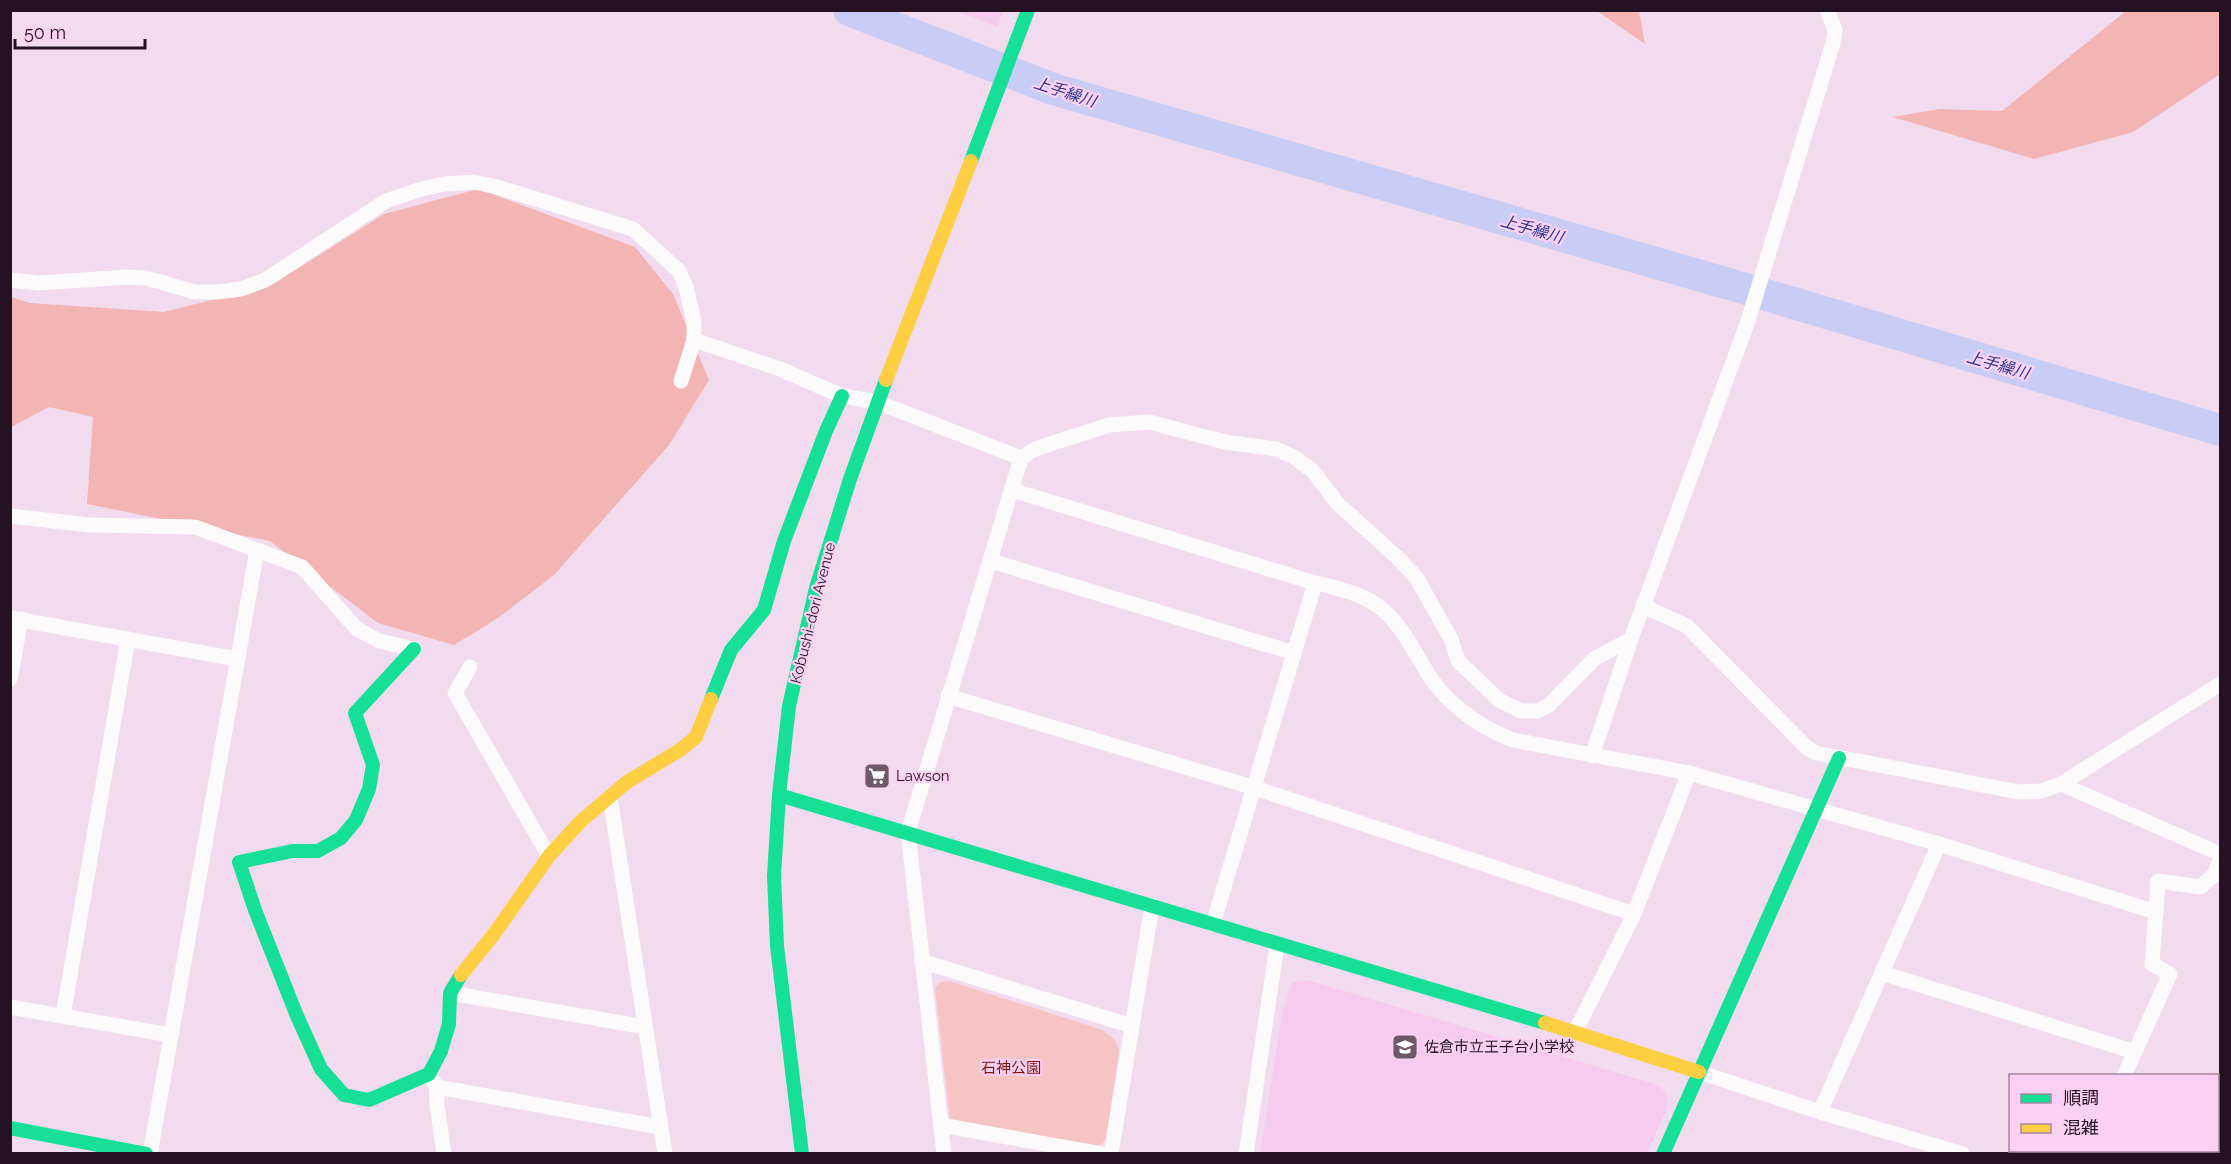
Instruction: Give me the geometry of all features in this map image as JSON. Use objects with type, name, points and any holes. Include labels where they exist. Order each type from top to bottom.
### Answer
[{"type":"street","name":"Kobushi-dori Avenue","points":[[801,1154],[777,946],[774,876],[779,795],[789,706],[816,588],[850,479],[877,402],[996,99],[1028,10]]},
{"type":"street","points":[[1592,756],[1631,639],[1751,311],[1833,43],[1835,30],[1827,10]]},
{"type":"street","points":[[10,280],[39,283],[127,277],[146,278],[195,292],[241,289],[265,280],[386,201],[444,184],[474,182],[633,229],[679,271],[686,287],[694,321],[694,340],[681,381]]},
{"type":"street","points":[[694,340],[780,369],[842,396],[877,402],[1021,458]]},
{"type":"street","points":[[414,649],[355,712],[373,765],[369,789],[356,820],[341,838],[318,850],[293,851],[239,862],[255,910],[297,1016],[321,1069],[344,1095],[369,1100],[429,1074],[441,1051],[449,1024],[450,993],[549,856],[581,821],[627,782],[680,750],[696,737],[731,650],[764,610],[784,541],[826,431],[842,396]]},
{"type":"street","points":[[944,1154],[908,832],[1021,458],[1035,449],[1099,428],[1149,422],[1225,442],[1276,449],[1294,457],[1313,471],[1337,503],[1416,577],[1451,639],[1458,661],[1499,700],[1521,711],[1538,711],[1549,705],[1594,659],[1631,639]]},
{"type":"street","points":[[1012,490],[1315,583],[1352,592],[1375,604],[1391,618],[1404,634],[1432,680],[1457,707],[1493,733],[1513,740],[1592,756],[1689,772],[1939,844],[2156,912]]},
{"type":"street","points":[[10,516],[90,525],[195,527],[302,567],[357,629],[379,641],[414,649]]},
{"type":"street","points":[[10,1128],[148,1154],[257,550]]},
{"type":"street","points":[[991,561],[1294,653]]},
{"type":"street","points":[[1213,924],[1252,787],[1315,583]]},
{"type":"street","points":[[1643,606],[1687,626],[1807,748],[1816,753],[2019,792],[2042,791],[2061,784],[2220,684]]},
{"type":"street","points":[[10,679],[16,619],[237,659]]},
{"type":"street","points":[[63,1016],[128,639]]},
{"type":"street","points":[[470,667],[455,693],[549,856]]},
{"type":"street","points":[[948,696],[1252,787],[1634,914]]},
{"type":"street","points":[[1663,1154],[1839,758]]},
{"type":"street","points":[[1575,1032],[1634,914],[1689,772]]},
{"type":"street","points":[[2061,784],[2220,854]]},
{"type":"street","points":[[779,795],[1575,1032],[1936,1150],[1963,1154]]},
{"type":"street","points":[[610,797],[665,1154]]},
{"type":"street","points":[[1820,1112],[1939,844]]},
{"type":"street","points":[[2125,1074],[2170,974],[2152,964],[2158,881],[2200,887],[2214,875],[2220,860]]},
{"type":"street","points":[[1111,1154],[1152,906]]},
{"type":"street","points":[[1245,1154],[1277,945]]},
{"type":"street","points":[[921,961],[1132,1026]]},
{"type":"street","points":[[1882,973],[2134,1052]]},
{"type":"street","points":[[450,993],[645,1028]]},
{"type":"street","points":[[10,1007],[171,1035]]},
{"type":"street","points":[[429,1074],[437,1087],[437,1105],[444,1154]]},
{"type":"street","points":[[437,1087],[660,1127]]},
{"type":"street","points":[[941,1125],[1102,1154]]},
{"type":"shaded area","points":[[957,11],[1003,11],[997,27]]},
{"type":"shaded area","points":[[1597,11],[1639,11],[1645,44]]},
{"type":"shaded area","points":[[2126,11],[2220,11],[2220,74],[2133,132],[2034,159],[1893,117],[1940,109],[2002,111]]},
{"type":"shaded area","points":[[478,189],[635,247],[673,294],[709,380],[669,445],[554,575],[498,618],[454,645],[378,623],[270,541],[87,504],[93,417],[49,407],[11,427],[11,297],[30,303],[164,312],[272,285],[384,214]]},
{"type":"shaded area","name":"佐倉市立王子台小学校","points":[[1307,980],[1658,1085],[1667,1094],[1668,1106],[1647,1153],[1260,1153],[1283,1010],[1292,983]]},
{"type":"green space","name":"石神公園","points":[[949,981],[1103,1030],[1115,1040],[1119,1050],[1106,1140],[1097,1147],[950,1120],[935,988],[940,982]]},
{"type":"waterway","name":"上手繰川","points":[[849,10],[1053,89],[1746,289],[2220,430]]},
{"type":"traffic: fast","points":[[971,161],[1028,10]]},
{"type":"traffic: fast","points":[[802,1154],[777,946],[774,876],[779,795],[789,706],[816,588],[850,479],[886,380]]},
{"type":"traffic: fast","points":[[711,699],[731,650],[764,610],[784,541],[826,431],[842,396]]},
{"type":"traffic: fast","points":[[414,649],[355,713],[373,765],[369,789],[356,820],[341,838],[318,851],[293,851],[239,862],[255,910],[297,1016],[321,1069],[344,1095],[369,1100],[429,1074],[441,1051],[449,1024],[450,993],[461,975]]},
{"type":"traffic: fast","points":[[1663,1154],[1839,758]]},
{"type":"traffic: fast","points":[[779,795],[1545,1023]]},
{"type":"traffic: fast","points":[[10,1128],[146,1154]]},
{"type":"traffic: slow","points":[[886,380],[971,161]]},
{"type":"traffic: slow","points":[[461,975],[494,934],[549,856],[581,821],[627,782],[680,750],[696,737],[711,699]]},
{"type":"traffic: slow","points":[[1545,1023],[1699,1072]]},
{"type":"place","name":"Lawson","points":[[877,776]]},
{"type":"place","name":"佐倉市立王子台小学校","points":[[1405,1047]]}]
